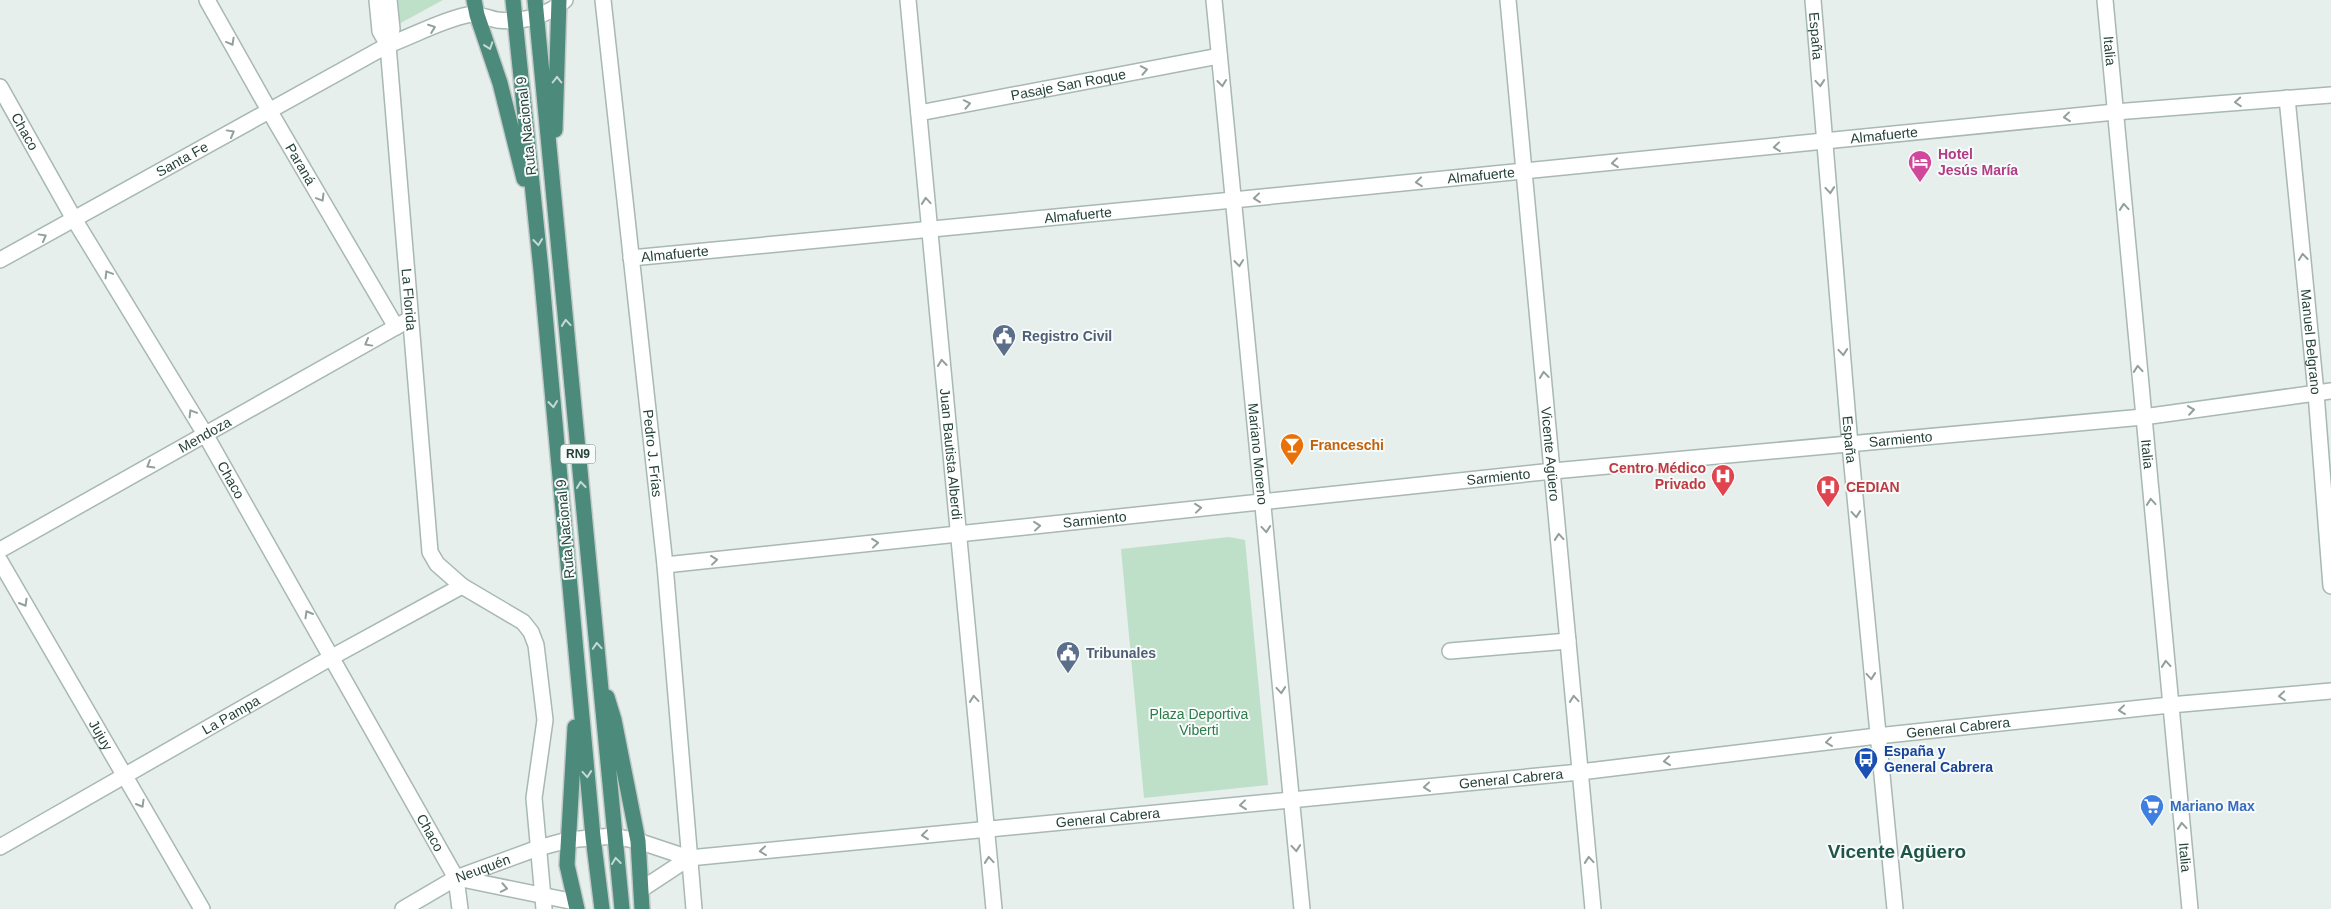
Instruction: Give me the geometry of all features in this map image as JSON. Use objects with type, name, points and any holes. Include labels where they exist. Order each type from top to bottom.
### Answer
[{"type":"highway","name":"Ruta Nacional 9","points":[[513,0],[593,837],[602,909]]},
{"type":"highway","name":"Ruta Nacional 9","points":[[535,0],[622,909]]},
{"type":"highway","name":"RN9","points":[[552,164],[556,114],[556,33],[561,2]]},
{"type":"highway","name":"RN9","points":[[476,8],[500,83],[513,141],[535,216]]},
{"type":"highway","points":[[598,668],[614,720],[638,841],[642,909]]},
{"type":"highway","points":[[576,906],[568,865],[568,840],[579,676]]},
{"type":"street","name":"Paraná","points":[[207,0],[270,112],[396,327]]},
{"type":"street","name":"La Florida","points":[[377,0],[380,31],[388,45],[430,552],[437,564],[462,586],[523,622],[531,632],[536,645],[545,720],[534,798],[544,902]]},
{"type":"street","points":[[388,45],[392,29],[389,0]]},
{"type":"street","name":"Pedro J. Frías","points":[[602,0],[665,565],[694,909]]},
{"type":"street","name":"Juan Bautista Alberdi","points":[[908,0],[928,230],[994,909]]},
{"type":"street","name":"Mariano Moreno","points":[[1214,0],[1302,909]]},
{"type":"street","name":"Vicente Agüero","points":[[1508,0],[1593,909]]},
{"type":"street","name":"España","points":[[1813,0],[1850,445],[1895,909]]},
{"type":"street","name":"Italia","points":[[2105,0],[2190,909]]},
{"type":"street","points":[[388,45],[460,17],[476,8],[499,20],[514,19],[536,17],[561,2]]},
{"type":"street","name":"Santa Fe","points":[[0,260],[388,45]]},
{"type":"street","name":"Pasaje San Roque","points":[[919,113],[1219,56]]},
{"type":"street","name":"Chaco","points":[[0,88],[74,219],[204,434],[456,878]]},
{"type":"street","name":"Almafuerte","points":[[631,258],[1524,172],[2115,112],[2331,95]]},
{"type":"street","name":"Manuel Belgrano","points":[[2287,98],[2324,392],[2331,586]]},
{"type":"street","name":"Mendoza","points":[[0,550],[410,319]]},
{"type":"street","name":"Sarmiento","points":[[665,565],[1553,471],[2143,417],[2324,392]]},
{"type":"street","name":"Jujuy","points":[[0,561],[202,909]]},
{"type":"street","name":"La Pampa","points":[[0,846],[332,657],[462,586]]},
{"type":"street","points":[[1450,651],[1568,641]]},
{"type":"street","name":"General Cabrera","points":[[690,858],[1580,772],[1877,736],[2170,705],[2331,692]]},
{"type":"street","name":"Neuquén","points":[[403,909],[456,878],[538,848],[568,840],[614,836],[638,841],[690,858]]},
{"type":"street","points":[[642,889],[690,858]]},
{"type":"street","points":[[460,909],[456,878],[544,902],[576,906]]},
{"type":"green space","points":[[394,0],[443,0],[397,25]]},
{"type":"green space","name":"Plaza Deportiva Viberti","points":[[1229,537],[1245,540],[1268,785],[1144,798],[1121,549]]},
{"type":"place","name":"Hotel Jesús María","points":[[1920,183]]},
{"type":"place","name":"Registro Civil","points":[[1004,357]]},
{"type":"place","name":"Franceschi","points":[[1292,466]]},
{"type":"place","name":"Centro Médico Privado","points":[[1723,497]]},
{"type":"place","name":"CEDIAN","points":[[1828,508]]},
{"type":"place","name":"Tribunales","points":[[1068,674]]},
{"type":"place","name":"España y General Cabrera","points":[[1866,780]]},
{"type":"place","name":"Mariano Max","points":[[2152,827]]},
{"type":"district","name":"Vicente Agüero","points":[[1897,851]]}]
